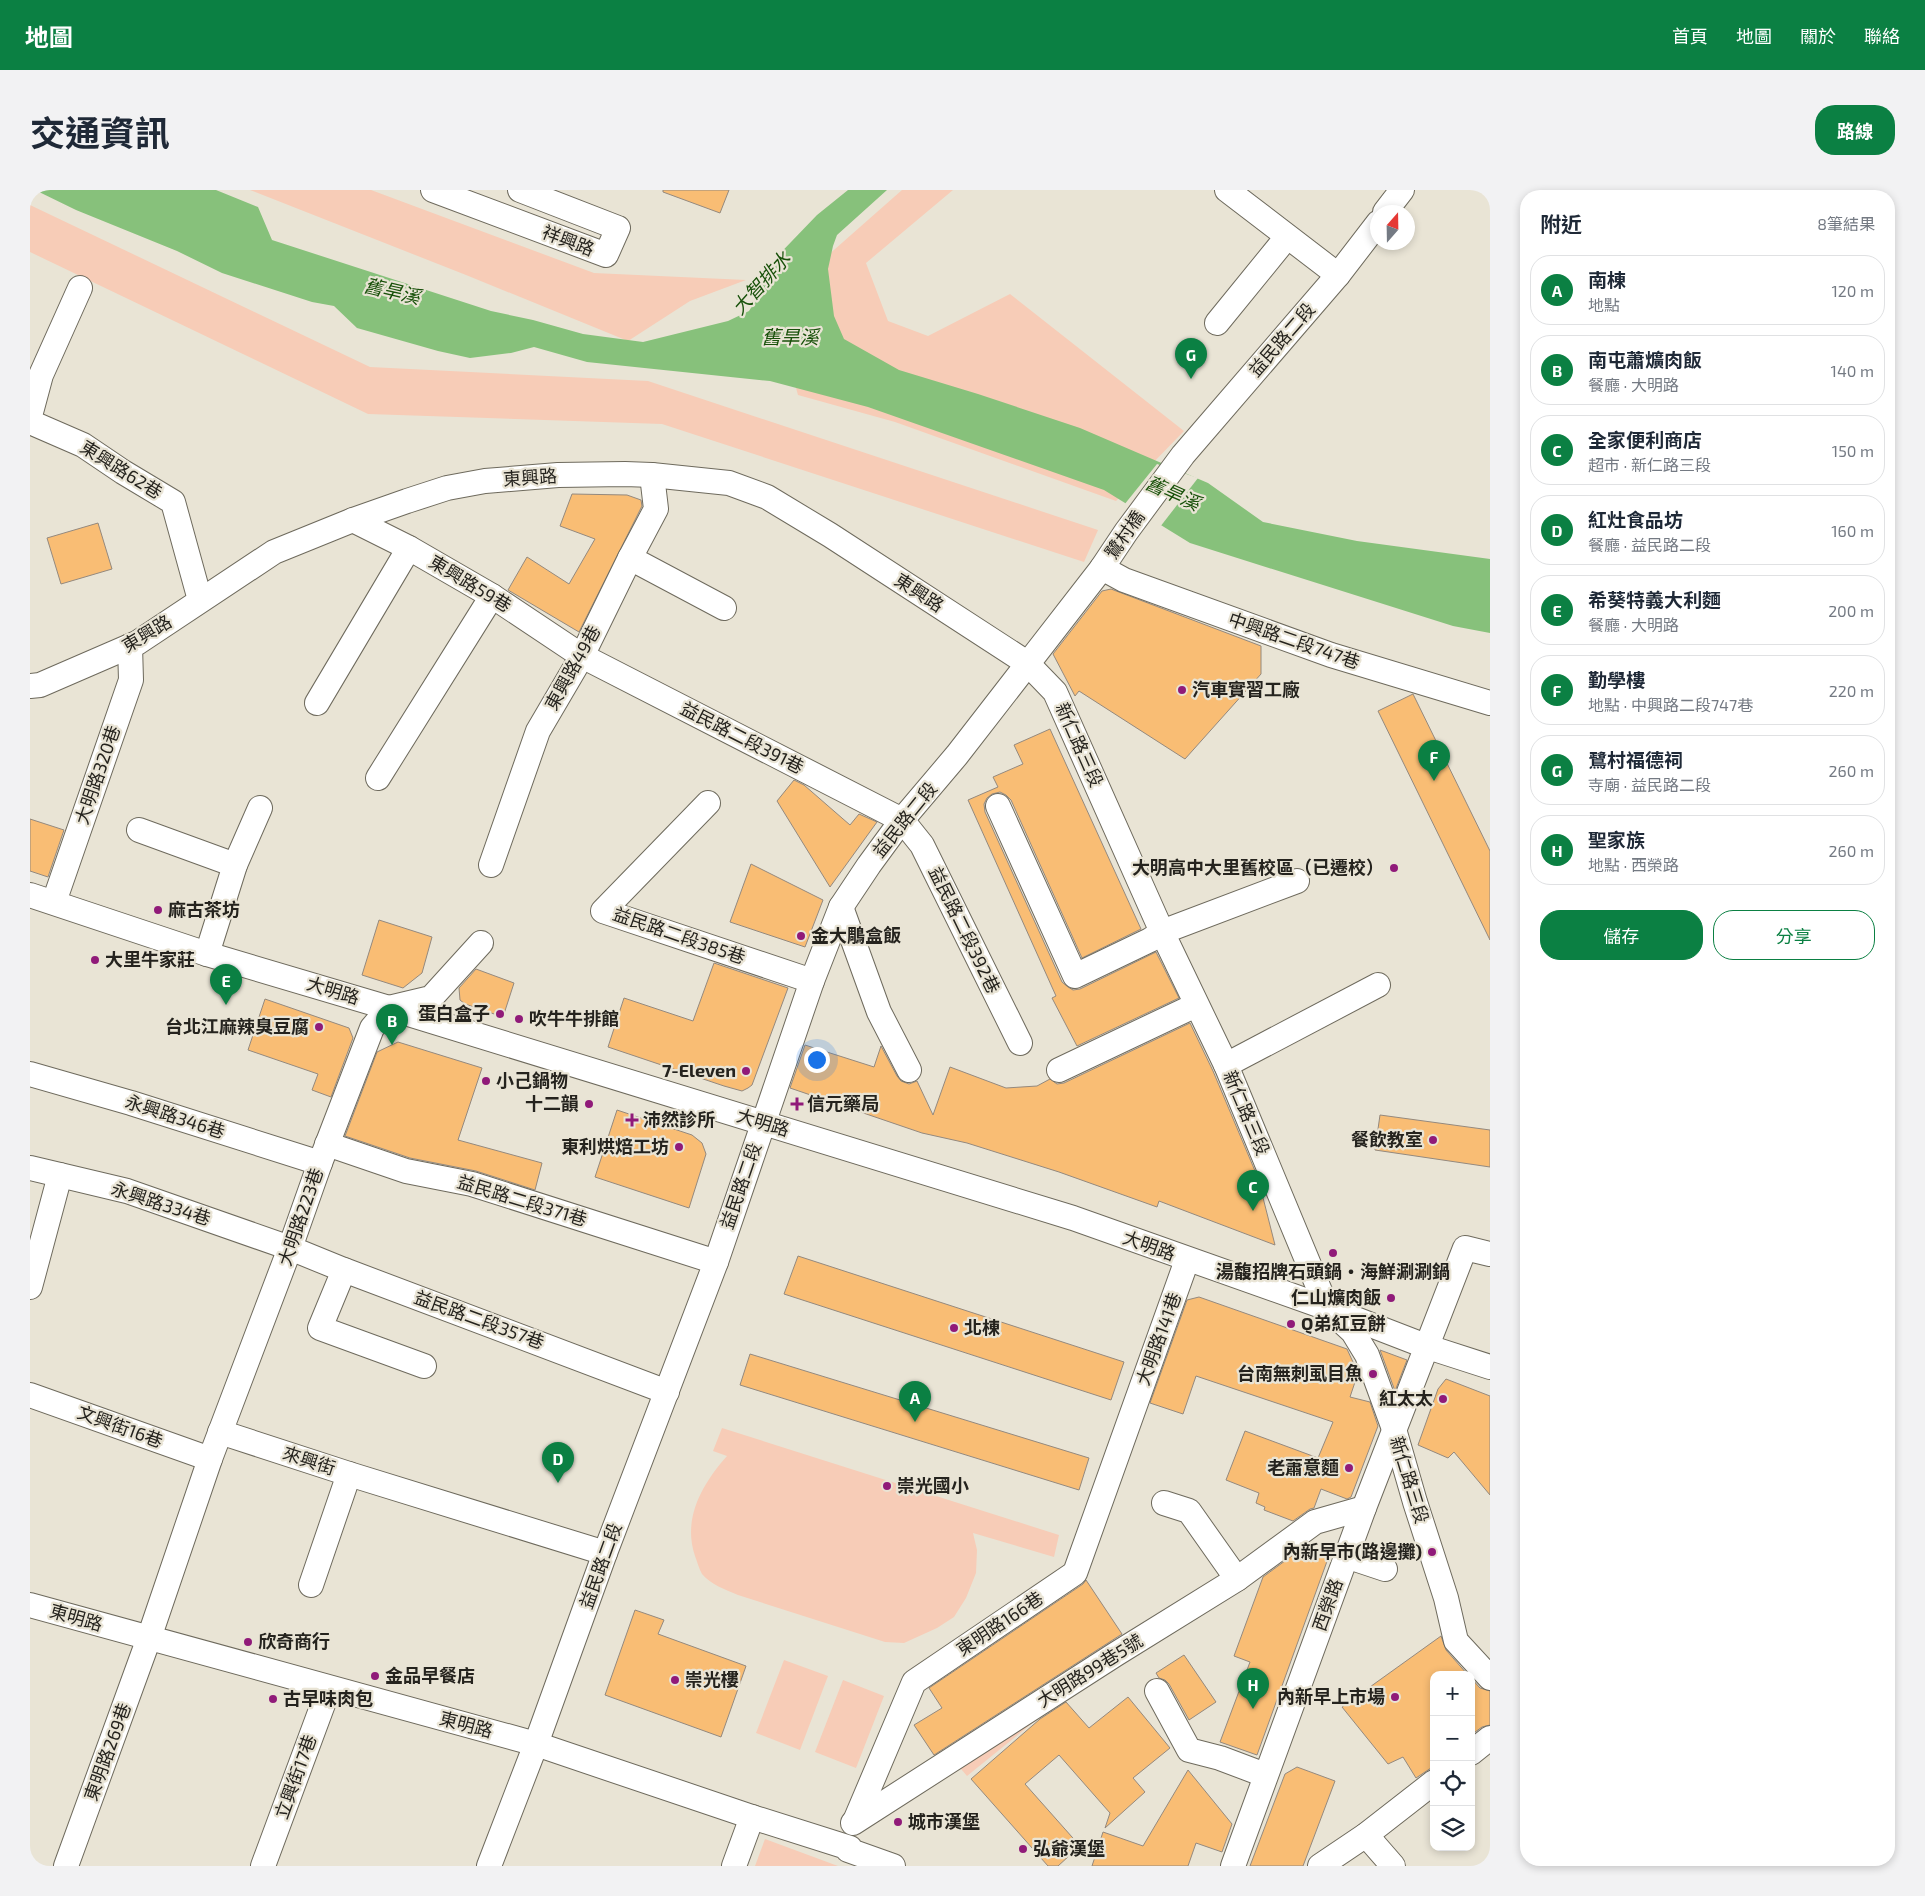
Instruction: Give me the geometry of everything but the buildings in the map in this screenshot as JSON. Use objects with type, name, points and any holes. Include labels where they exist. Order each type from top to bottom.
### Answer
[{"type":"street","name":"祥興路","points":[[433,190],[606,255],[618,228],[520,190]]},
{"type":"street","points":[[1227,190],[1338,275]]},
{"type":"street","points":[[1390,205],[1402,190]]},
{"type":"street","name":"益民路二段","points":[[1183,455],[1338,275],[1370,233]]},
{"type":"street","points":[[1217,323],[1287,237]]},
{"type":"street","points":[[30,416],[41,376],[80,288]]},
{"type":"street","name":"東興路62巷","points":[[30,422],[83,445],[173,502],[200,600]]},
{"type":"street","name":"鷺村橋","points":[[1102,568],[1183,455]]},
{"type":"street","name":"東興路","points":[[30,686],[40,685],[130,646],[274,552],[354,520],[447,488],[485,481],[558,476],[652,474],[729,483],[767,497],[830,535],[1028,663]]},
{"type":"street","name":"東興路49巷","points":[[491,865],[538,731],[582,656],[656,509],[652,474]]},
{"type":"street","name":"東興路59巷","points":[[354,520],[409,548],[492,596],[582,656]]},
{"type":"street","points":[[317,704],[409,548]]},
{"type":"street","points":[[630,558],[724,608]]},
{"type":"street","name":"益民路二段","points":[[489,1866],[716,1262],[812,981],[841,907],[902,820],[957,755],[1102,568]]},
{"type":"street","name":"中興路二段747巷","points":[[1102,568],[1124,580],[1278,640],[1490,703]]},
{"type":"street","points":[[378,778],[492,596]]},
{"type":"street","name":"大明路320巷","points":[[54,902],[131,680],[130,646]]},
{"type":"street","name":"益民路二段391巷","points":[[582,656],[902,820]]},
{"type":"street","name":"新仁路三段","points":[[1028,663],[1055,692],[1162,932],[1226,1065],[1327,1308],[1353,1332],[1367,1355],[1394,1429],[1446,1598],[1456,1641],[1490,1678]]},
{"type":"street","name":"益民路二段385巷","points":[[708,803],[604,911],[812,981]]},
{"type":"street","points":[[998,806],[1074,976],[1150,940],[1162,932],[1298,881]]},
{"type":"street","points":[[207,954],[235,865],[260,808]]},
{"type":"street","name":"益民路二段392巷","points":[[902,820],[922,845],[1020,1043]]},
{"type":"street","points":[[140,830],[235,865]]},
{"type":"street","name":"大明路","points":[[30,895],[207,954],[1073,1218],[1490,1368]]},
{"type":"street","points":[[841,907],[879,1012],[909,1070]]},
{"type":"street","points":[[389,1008],[431,998],[481,943]]},
{"type":"street","points":[[1226,1065],[1378,985]]},
{"type":"street","points":[[1058,1070],[1196,1004]]},
{"type":"street","name":"大明路223巷","points":[[220,1432],[372,1028],[389,1008]]},
{"type":"street","name":"永興路346巷","points":[[30,1074],[323,1154]]},
{"type":"street","name":"益民路二段371巷","points":[[323,1154],[472,1184],[716,1262]]},
{"type":"street","name":"永興路334巷","points":[[30,1168],[127,1191],[290,1248]]},
{"type":"street","points":[[30,1287],[60,1175]]},
{"type":"street","name":"益民路二段357巷","points":[[290,1248],[667,1392]]},
{"type":"street","name":"西榮路","points":[[1233,1866],[1364,1508],[1465,1248],[1490,1254]]},
{"type":"street","name":"大明路141巷","points":[[1131,1418],[1187,1260]]},
{"type":"street","points":[[344,1270],[320,1328],[424,1366]]},
{"type":"street","name":"文興街16巷","points":[[30,1395],[210,1459]]},
{"type":"street","name":"東明路166巷","points":[[855,1822],[914,1682],[1075,1573],[1131,1418]]},
{"type":"street","points":[[150,1638],[220,1432]]},
{"type":"street","name":"來興街","points":[[220,1432],[605,1554]]},
{"type":"street","points":[[311,1585],[349,1474]]},
{"type":"street","points":[[1164,1503],[1189,1511],[1237,1580]]},
{"type":"street","name":"大明路99巷5號","points":[[850,1848],[837,1833],[1116,1654],[1237,1580],[1315,1522],[1364,1508]]},
{"type":"street","points":[[1346,1556],[1384,1569]]},
{"type":"street","name":"東明路","points":[[30,1605],[536,1744],[850,1848],[848,1850],[893,1866]]},
{"type":"street","name":"東明路269巷","points":[[68,1866],[150,1638]]},
{"type":"street","name":"立興街17巷","points":[[263,1866],[329,1688]]},
{"type":"street","points":[[1157,1691],[1189,1750],[1220,1758],[1265,1775]]},
{"type":"street","points":[[1475,1750],[1490,1738]]},
{"type":"street","points":[[1320,1866],[1366,1835],[1430,1785]]},
{"type":"street","points":[[734,1866],[752,1817]]},
{"type":"street","points":[[1366,1835],[1393,1866]]},
{"type":"shaded area","points":[[250,190],[371,190],[594,273],[746,280],[690,301],[628,341]]},
{"type":"shaded area","points":[[902,190],[953,190],[866,263],[888,321],[928,336],[1010,294],[1184,431],[1116,501],[895,422],[798,395],[778,323],[826,257]]},
{"type":"shaded area","points":[[30,205],[370,367],[648,381],[1098,530],[1084,562],[662,424],[368,414],[30,252]]},
{"type":"shaded area","points":[[722,1428],[1059,1535],[1054,1557],[973,1533],[977,1550],[976,1573],[966,1598],[954,1617],[937,1628],[904,1643],[885,1642],[738,1595],[723,1589],[705,1578],[695,1556],[692,1542],[691,1528],[697,1502],[710,1478],[727,1456],[713,1451]]},
{"type":"shaded area","points":[[784,1660],[828,1676],[800,1750],[756,1733]]},
{"type":"shaded area","points":[[843,1680],[884,1696],[856,1768],[815,1752]]},
{"type":"shaded area","points":[[1051,1708],[967,1776],[956,1763]]},
{"type":"shaded area","points":[[765,1839],[838,1866],[755,1866]]},
{"type":"water","name":"舊旱溪","points":[[35,190],[216,190],[258,207],[272,240],[491,311],[583,334],[643,342],[728,321],[749,311],[761,292],[766,268],[817,215],[848,190],[887,190],[837,235],[833,246],[828,269],[834,316],[844,339],[899,370],[1080,428],[1208,483],[1263,522],[1357,541],[1490,559],[1490,633],[1453,626],[1190,543],[1104,490],[868,407],[770,381],[587,362],[534,347],[511,353],[470,358],[357,328],[334,306],[312,302],[222,273],[177,251],[76,210]]},
{"type":"pier","points":[[1157,464],[1198,478],[1160,527],[1124,505]]},
{"type":"place","name":"鷺村福德祠","points":[[1191,379]]},
{"type":"place","name":"汽車實習工廠","points":[[1182,690]]},
{"type":"place","name":"勤學樓","points":[[1434,781]]},
{"type":"place","name":"大明高中大里舊校區（已遷校）","points":[[1394,868]]},
{"type":"place","name":"麻古茶坊","points":[[158,910]]},
{"type":"place","name":"金大鵰盒飯","points":[[801,936]]},
{"type":"place","name":"大里牛家莊","points":[[95,960]]},
{"type":"place","name":"希葵特義大利麵","points":[[226,1005]]},
{"type":"place","name":"蛋白盒子","points":[[500,1014]]},
{"type":"place","name":"吹牛牛排館","points":[[519,1019]]},
{"type":"place","name":"台北江麻辣臭豆腐","points":[[319,1027]]},
{"type":"place","name":"南屯蕭爌肉飯","points":[[392,1045]]},
{"type":"place","name":"7-Eleven","points":[[746,1071]]},
{"type":"place","name":"小己鍋物","points":[[486,1081]]},
{"type":"place","name":"十二韻","points":[[589,1104]]},
{"type":"place","name":"信元藥局","points":[[797,1104]]},
{"type":"place","name":"沛然診所","points":[[632,1120]]},
{"type":"place","name":"餐飲教室","points":[[1433,1140]]},
{"type":"place","name":"東利烘焙工坊","points":[[679,1147]]},
{"type":"place","name":"全家便利商店","points":[[1253,1211]]},
{"type":"place","name":"湯馥招牌石頭鍋‧海鮮涮涮鍋","points":[[1333,1253]]},
{"type":"place","name":"仁山爌肉飯","points":[[1391,1298]]},
{"type":"place","name":"Q弟紅豆餅","points":[[1291,1324]]},
{"type":"place","name":"北棟","points":[[954,1328]]},
{"type":"place","name":"台南無刺虱目魚","points":[[1373,1374]]},
{"type":"place","name":"紅太太","points":[[1443,1399]]},
{"type":"place","name":"南棟","points":[[915,1422]]},
{"type":"place","name":"老蕭意麵","points":[[1349,1468]]},
{"type":"place","name":"紅灶食品坊","points":[[558,1483]]},
{"type":"place","name":"崇光國小","points":[[887,1486]]},
{"type":"place","name":"內新早市(路邊攤)","points":[[1432,1552]]},
{"type":"place","name":"欣奇商行","points":[[248,1642]]},
{"type":"place","name":"金品早餐店","points":[[375,1676]]},
{"type":"place","name":"崇光樓","points":[[675,1680]]},
{"type":"place","name":"內新早上市場","points":[[1395,1697]]},
{"type":"place","name":"古早味肉包","points":[[273,1699]]},
{"type":"place","name":"聖家族","points":[[1253,1709]]},
{"type":"place","name":"城市漢堡","points":[[898,1822]]},
{"type":"place","name":"弘爺漢堡","points":[[1023,1849]]},
{"type":"water label","name":"大智排水","points":[[761,283]]}]
